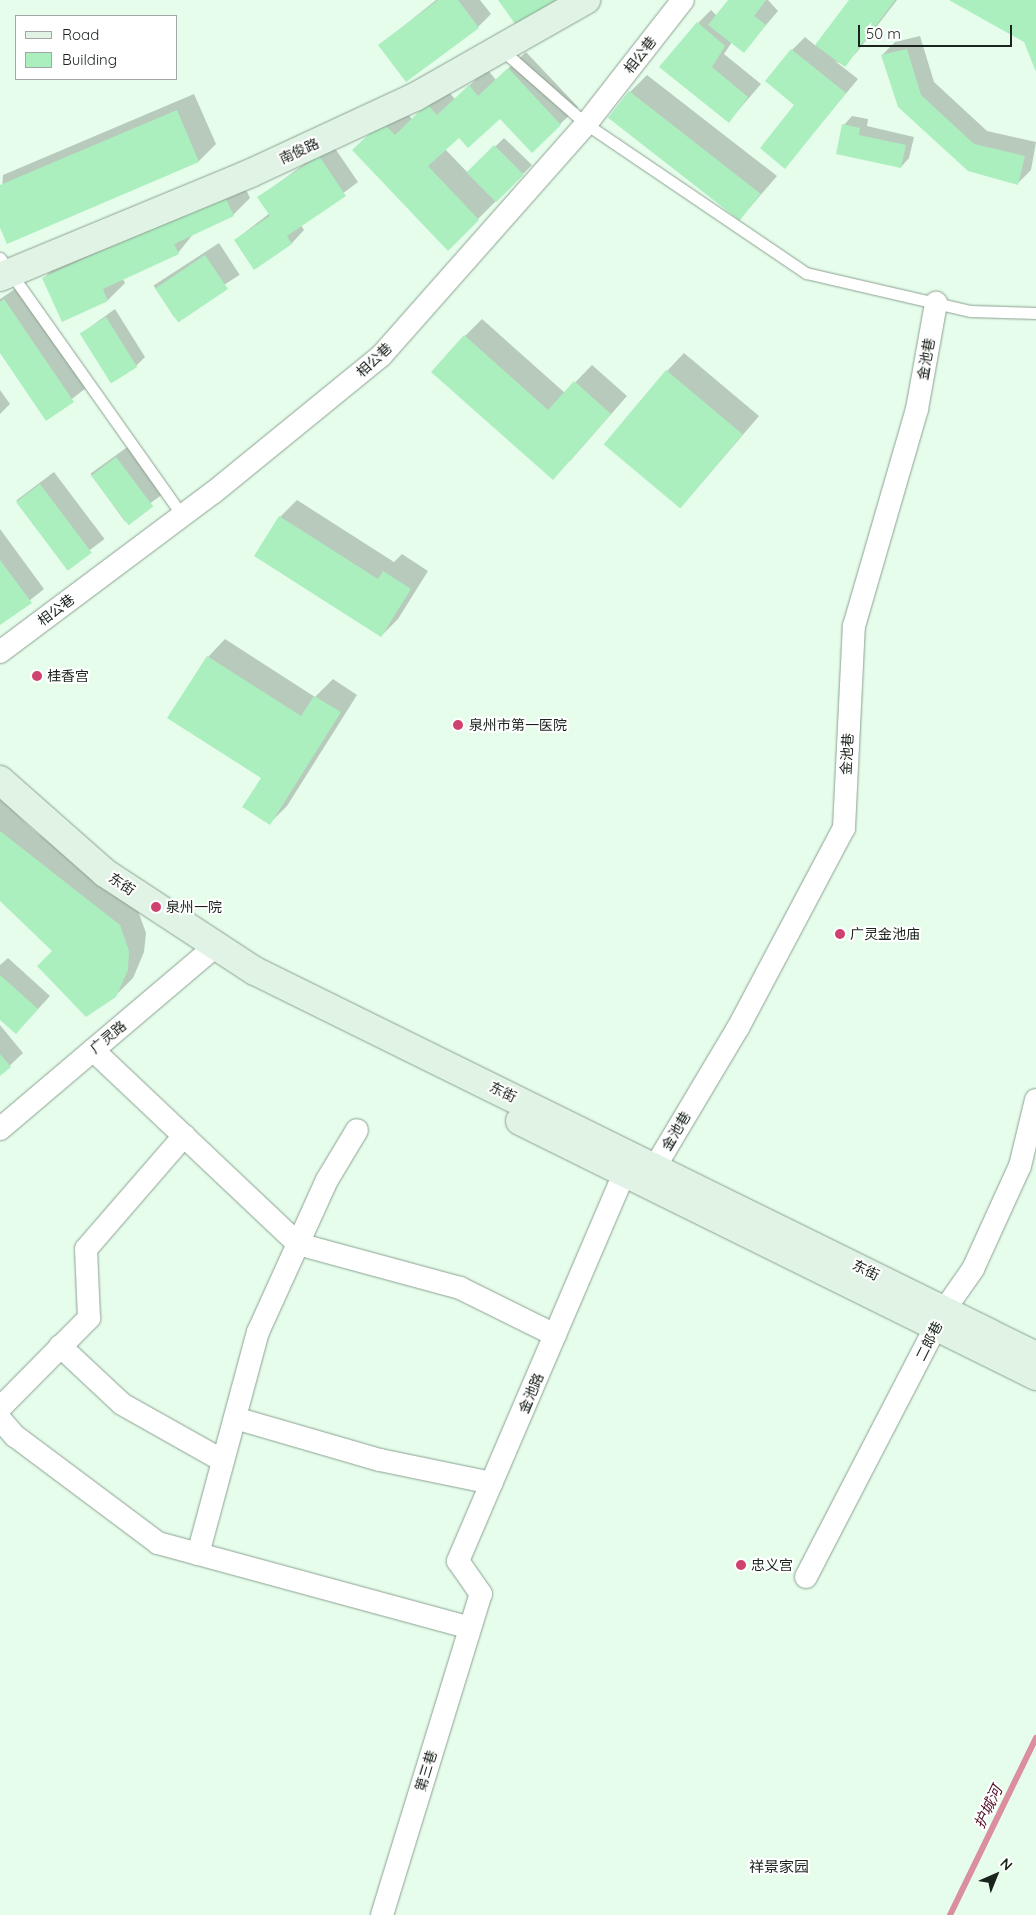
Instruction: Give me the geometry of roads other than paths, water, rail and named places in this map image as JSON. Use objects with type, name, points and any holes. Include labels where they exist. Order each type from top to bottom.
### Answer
[{"type":"main road","name":"南俊路","points":[[3,269],[251,173],[415,97],[502,50],[586,0]]},
{"type":"main road","name":"东街","points":[[0,780],[105,874],[210,951]]},
{"type":"main road","name":"东街","points":[[0,800],[125,903],[210,951],[256,971],[637,1166],[941,1318],[1036,1356]]},
{"type":"main road","name":"东街","points":[[941,1318],[1036,1376]]},
{"type":"street","name":"相公巷","points":[[0,652],[182,515],[381,356],[586,124],[683,0]]},
{"type":"street","name":"金池巷","points":[[637,1166],[738,1028],[844,828],[854,626],[917,409],[936,303]]},
{"type":"street","name":"广灵路","points":[[0,1129],[210,951]]},
{"type":"street","points":[[93,1050],[298,1244],[460,1288],[555,1335]]},
{"type":"street","name":"二郎巷","points":[[806,1577],[941,1318],[973,1269],[1020,1166],[1036,1100]]},
{"type":"street","points":[[198,1554],[258,1332],[298,1244],[357,1130]]},
{"type":"street","points":[[0,1408],[89,1318],[86,1249],[184,1136]]},
{"type":"street","name":"金池路","points":[[470,1628],[481,1594],[458,1561],[555,1335],[637,1166]]},
{"type":"street","points":[[60,1346],[122,1404],[223,1461]]},
{"type":"street","points":[[0,1418],[15,1436],[126,1522],[158,1543],[470,1628]]},
{"type":"street","points":[[235,1418],[380,1460],[492,1483]]},
{"type":"street","name":"第三巷","points":[[382,1915],[470,1628]]},
{"type":"lane","points":[[502,50],[586,124],[806,273],[971,311],[1036,313]]},
{"type":"lane","points":[[3,269],[182,515]]},
{"type":"waterway","name":"护城河","points":[[950,1915],[1036,1738]]},
{"type":"place","name":"桂香宫","points":[[37,676]]},
{"type":"place","name":"泉州市第一医院","points":[[458,725]]},
{"type":"place","name":"泉州一院","points":[[156,907]]},
{"type":"place","name":"广灵金池庙","points":[[840,934]]},
{"type":"place","name":"忠义宫","points":[[741,1565]]},
{"type":"district","name":"祥景家园","points":[[779,1867]]}]
